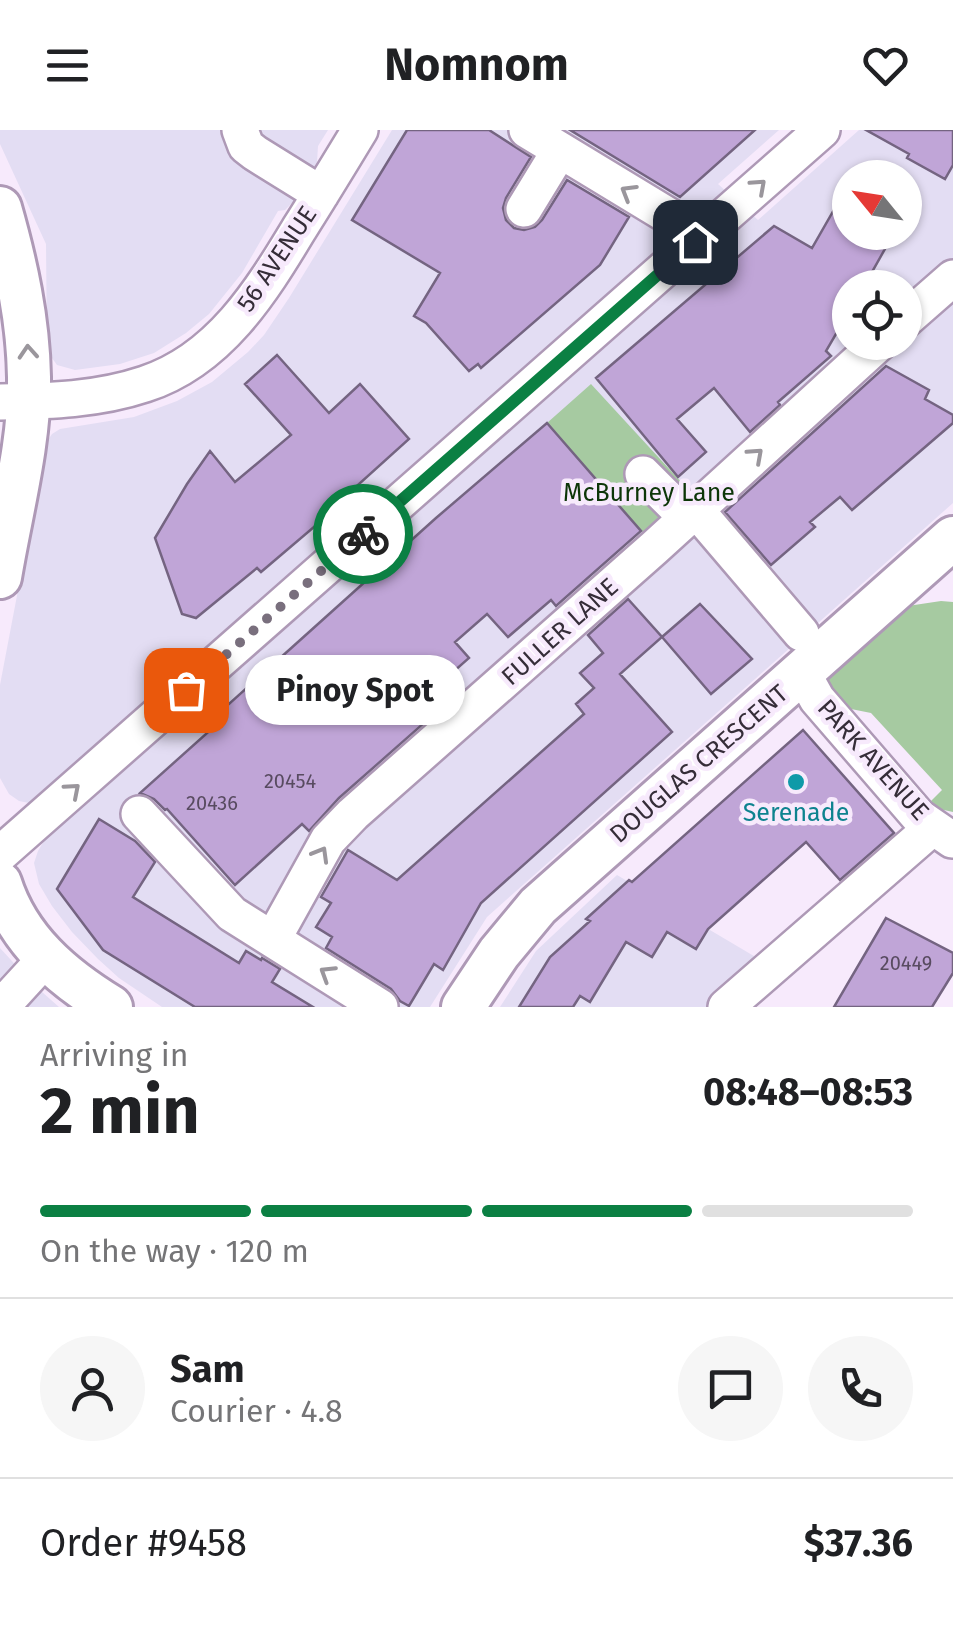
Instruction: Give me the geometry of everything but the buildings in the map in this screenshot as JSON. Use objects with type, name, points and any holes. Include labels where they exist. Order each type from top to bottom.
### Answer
[{"type":"main road","points":[[0,208],[23,304],[29,378],[14,401],[24,445],[0,577]]},
{"type":"main road","name":"DOUGLAS CRESCENT","points":[[463,1007],[499,953],[538,906],[802,652],[953,538]]},
{"type":"main road","points":[[0,884],[22,931],[46,958],[111,1007]]},
{"type":"street","points":[[240,130],[246,146],[255,154],[321,194]]},
{"type":"street","name":"56 AVENUE","points":[[14,401],[106,395],[147,384],[177,370],[205,350],[262,291],[360,130]]},
{"type":"street","points":[[0,854],[822,130]]},
{"type":"street","points":[[524,209],[552,139],[676,221],[695,242]]},
{"type":"street","points":[[922,305],[953,278]]},
{"type":"street","name":"FULLER LANE","points":[[273,939],[328,840],[353,814],[859,360]]},
{"type":"street","name":"PARK AVENUE","points":[[643,474],[684,514],[702,517],[802,652],[817,699],[919,817],[943,834]]},
{"type":"street","points":[[139,814],[232,914],[380,1007]]},
{"type":"street","points":[[726,1007],[943,834]]},
{"type":"street","points":[[3,1005],[46,958]]},
{"type":"shaded area","points":[[0,130],[328,130],[318,146],[317,162],[294,201],[278,211],[242,273],[209,314],[154,353],[120,364],[75,370],[57,365],[47,351],[46,244],[0,144]]},
{"type":"shaded area","points":[[392,130],[779,130],[718,184],[758,220],[859,130],[953,130],[953,503],[487,917],[430,1007],[162,1007],[98,959],[52,906],[39,884],[34,863],[51,829],[34,804],[9,794],[0,778],[0,685],[46,443],[60,429],[134,417],[177,401],[212,382],[264,335]]},
{"type":"shaded area","points":[[617,875],[764,962],[712,1007],[500,1007],[536,951]]},
{"type":"shaded area","points":[[0,948],[33,984],[59,1007],[0,1007]]},
{"type":"green space","name":"McBurney Lane","points":[[591,384],[695,497],[646,537],[547,423]]},
{"type":"green space","points":[[953,602],[953,812],[926,806],[942,790],[871,713],[836,706],[827,682],[830,673],[901,607]]},
{"type":"way so far","points":[[186,690],[363,534]]},
{"type":"place","name":"Pinoy Spot","points":[[186,690]]},
{"type":"place","name":"Serenade","points":[[796,782]]},
{"type":"route","points":[[363,534],[695,242]]}]
